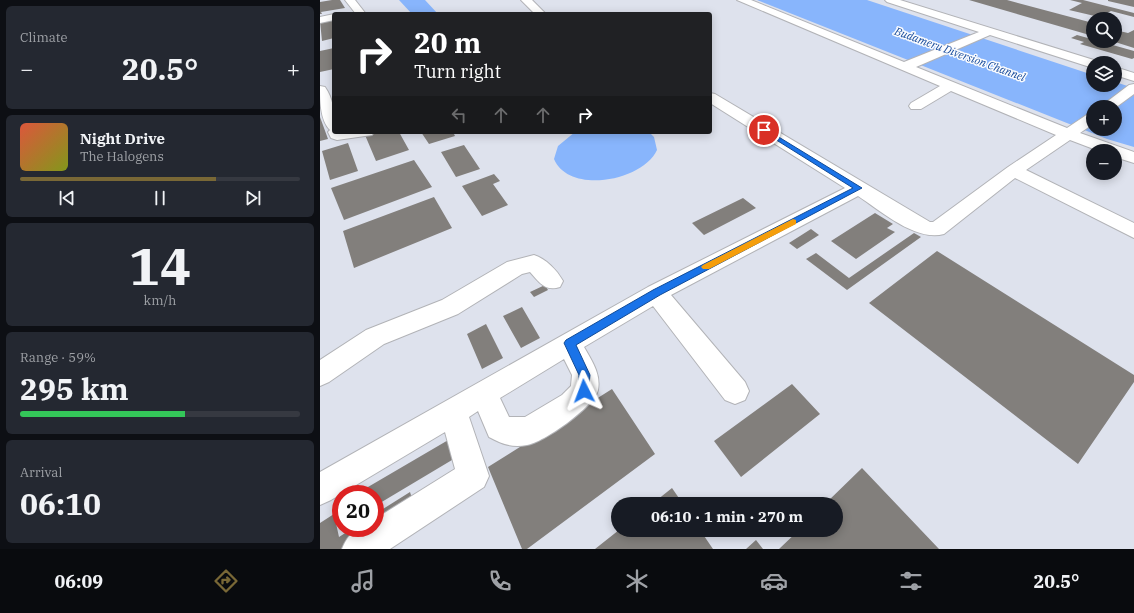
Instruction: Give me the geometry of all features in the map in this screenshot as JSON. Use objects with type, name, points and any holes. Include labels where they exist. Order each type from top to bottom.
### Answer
[{"type":"lane","points":[[350,0],[356,12]]},
{"type":"lane","points":[[526,0],[539,12]]},
{"type":"lane","points":[[742,0],[906,66],[950,86],[1099,144]]},
{"type":"lane","points":[[890,0],[984,33],[1086,62]]},
{"type":"lane","points":[[320,20],[332,17]]},
{"type":"lane","points":[[906,66],[984,33]]},
{"type":"lane","points":[[1122,73],[1134,77]]},
{"type":"lane","points":[[322,85],[332,119]]},
{"type":"lane","points":[[916,106],[950,86]]},
{"type":"lane","points":[[1117,100],[1134,88]]},
{"type":"lane","points":[[712,98],[928,230],[937,229],[1014,171],[1086,122]]},
{"type":"lane","points":[[337,134],[347,134]]},
{"type":"lane","points":[[1122,154],[1134,158]]},
{"type":"lane","points":[[1014,171],[1134,231]]},
{"type":"lane","points":[[320,489],[656,293],[859,188]]},
{"type":"lane","points":[[320,374],[375,337],[450,307],[515,268],[534,263],[552,281]]},
{"type":"lane","points":[[656,293],[735,391]]},
{"type":"lane","points":[[484,393],[499,427],[508,432],[528,431],[572,404],[584,391],[584,375],[570,343]]},
{"type":"lane","points":[[359,549],[473,476],[453,412]]},
{"type":"shaded area","points":[[320,0],[1134,0],[1134,549],[320,549]]},
{"type":"water","points":[[399,0],[425,0],[436,12],[410,12]]},
{"type":"water","name":"Budameru Diversion Channel","points":[[757,0],[867,0],[1086,73],[1086,92],[1122,92],[1122,84],[1134,88],[1134,147],[1099,136],[1122,136],[1122,100],[1086,100],[1086,131]]},
{"type":"water","points":[[573,134],[651,134],[654,137],[657,150],[649,161],[637,170],[606,180],[589,180],[574,177],[562,170],[554,159],[558,146]]},
{"type":"building","points":[[340,0],[345,8],[321,12],[322,14],[320,14],[320,2]]},
{"type":"building","points":[[969,0],[1007,0],[1086,21],[1086,34]]},
{"type":"building","points":[[1070,0],[1083,0],[1134,13],[1134,17],[1122,14],[1122,12],[1086,12],[1086,14],[1069,10],[1082,3]]},
{"type":"building","points":[[1134,0],[1134,7],[1108,1]]},
{"type":"building","points":[[332,18],[332,38],[322,41],[320,21]]},
{"type":"building","points":[[1134,30],[1134,48],[1122,44],[1122,32],[1128,33]]},
{"type":"building","points":[[1077,35],[1086,38],[1086,46],[1080,44],[1084,42],[1071,38]]},
{"type":"building","points":[[332,48],[332,69],[320,72],[320,51]]},
{"type":"building","points":[[1094,48],[1122,48],[1134,51],[1134,58],[1132,59]]},
{"type":"building","points":[[320,117],[328,139],[320,141]]},
{"type":"building","points":[[400,134],[409,150],[376,161],[365,135]]},
{"type":"building","points":[[422,134],[454,134],[455,136],[429,144]]},
{"type":"building","points":[[348,143],[358,171],[330,180],[322,151]]},
{"type":"building","points":[[464,145],[480,169],[456,177],[441,152]]},
{"type":"building","points":[[414,160],[432,187],[344,220],[331,188]]},
{"type":"building","points":[[494,174],[500,181],[493,184],[508,205],[482,216],[462,186]]},
{"type":"building","points":[[434,197],[452,228],[354,268],[343,231]]},
{"type":"building","points":[[743,198],[756,208],[704,235],[692,223]]},
{"type":"building","points":[[875,213],[893,224],[887,228],[895,232],[856,259],[831,241]]},
{"type":"building","points":[[811,229],[819,235],[797,249],[789,243]]},
{"type":"building","points":[[914,233],[921,237],[847,290],[806,259],[816,253],[849,278]]},
{"type":"building","points":[[937,251],[1134,375],[1134,382],[1078,464],[869,303]]},
{"type":"building","points":[[545,285],[548,290],[534,297],[530,292]]},
{"type":"building","points":[[522,307],[540,338],[521,348],[503,316]]},
{"type":"building","points":[[486,324],[503,358],[482,369],[467,334]]},
{"type":"building","points":[[792,384],[820,414],[741,477],[714,441]]},
{"type":"building","points":[[612,389],[655,454],[527,549],[522,549],[488,467]]},
{"type":"building","points":[[450,439],[457,457],[384,501],[384,485],[371,485]]},
{"type":"building","points":[[862,468],[939,549],[779,549],[792,537],[843,537],[843,497],[832,497]]},
{"type":"building","points":[[672,488],[678,497],[661,497]]},
{"type":"building","points":[[410,492],[415,508],[384,528],[384,508]]},
{"type":"building","points":[[332,515],[332,537],[370,537],[352,549],[320,549],[320,523]]},
{"type":"building","points":[[611,536],[705,537],[713,549],[595,549]]},
{"type":"building","points":[[756,540],[763,549],[746,549]]},
{"type":"slow traffic","points":[[706,267],[793,222]]},
{"type":"route","points":[[584,391],[584,375],[570,343],[656,293],[859,188],[764,130]]}]
